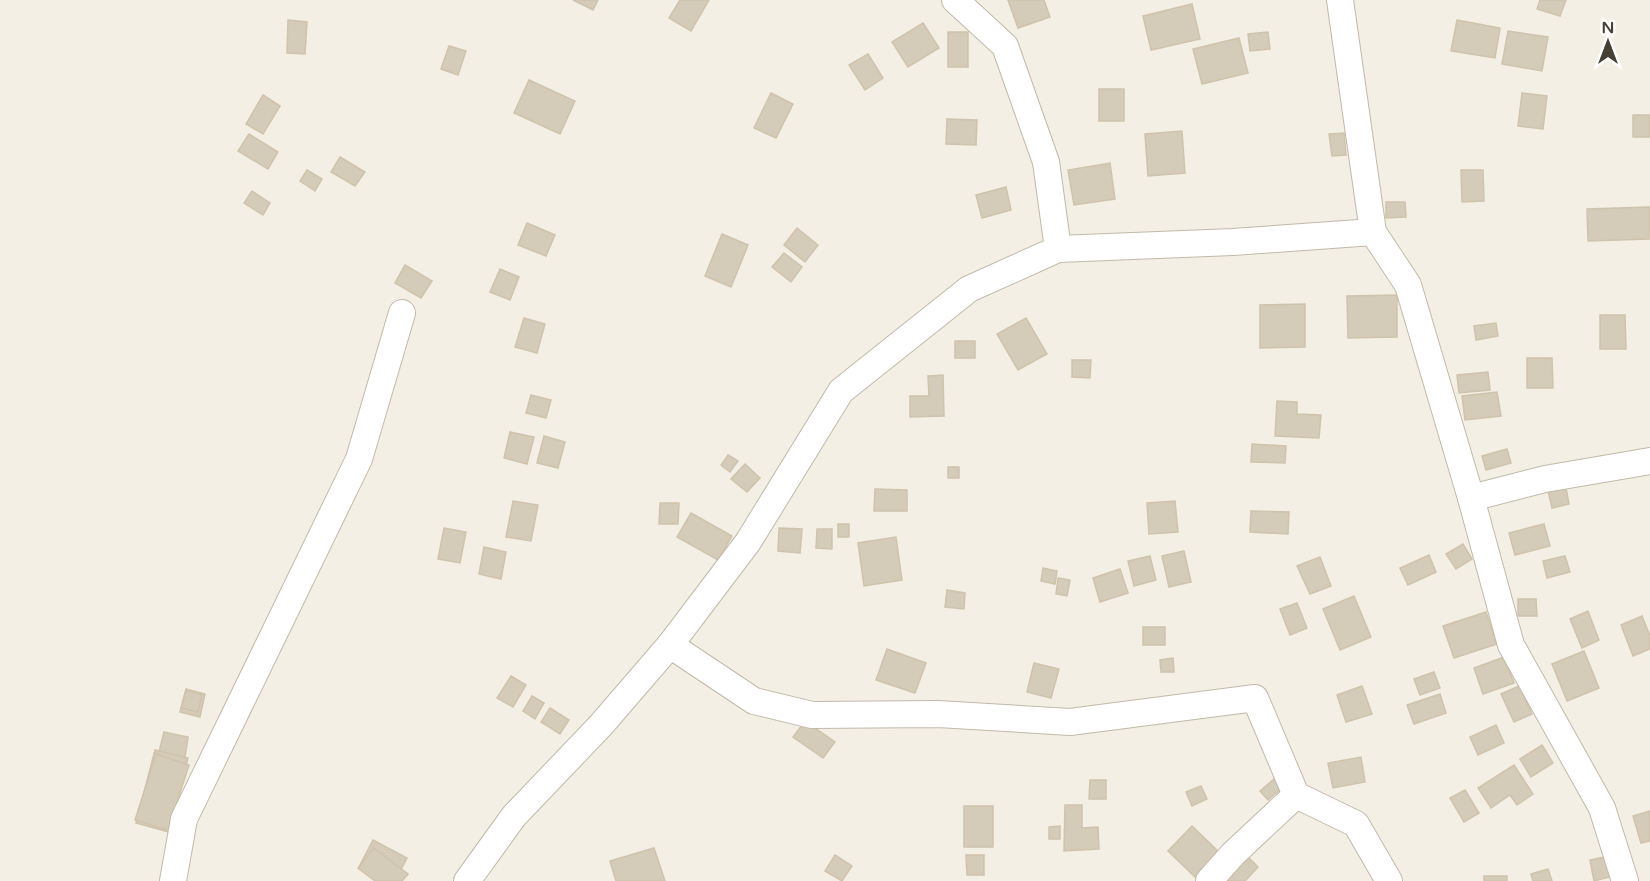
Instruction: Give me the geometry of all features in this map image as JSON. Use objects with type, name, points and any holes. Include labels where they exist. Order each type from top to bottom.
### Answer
[{"type":"street","points":[[955,0],[1005,46],[1046,162],[1058,249]]},
{"type":"street","points":[[1340,0],[1373,232],[1408,285],[1471,498],[1510,645],[1602,808],[1625,881]]},
{"type":"street","points":[[467,881],[514,816],[601,725],[670,645],[748,542],[841,391],[969,289],[1058,249],[1233,242],[1373,232]]},
{"type":"street","points":[[172,881],[184,819],[359,459],[402,313]]},
{"type":"street","points":[[1471,498],[1545,479],[1650,461]]},
{"type":"street","points":[[670,645],[754,701],[812,715],[938,714],[1070,722],[1255,698],[1296,795],[1356,824],[1389,881]]},
{"type":"street","points":[[1209,881],[1233,854],[1296,795]]},
{"type":"building","points":[[573,0],[598,0],[593,10]]},
{"type":"building","points":[[680,0],[709,0],[691,31],[669,18]]},
{"type":"building","points":[[1008,0],[1044,0],[1050,17],[1018,28]]},
{"type":"building","points":[[1540,0],[1566,0],[1560,16],[1537,9]]},
{"type":"building","points":[[1192,4],[1200,39],[1151,50],[1143,16]]},
{"type":"building","points":[[288,20],[307,22],[305,54],[287,53]]},
{"type":"building","points":[[1457,20],[1500,28],[1495,58],[1451,51]]},
{"type":"building","points":[[923,23],[939,48],[908,67],[892,42]]},
{"type":"building","points":[[1508,31],[1548,37],[1542,71],[1502,64]]},
{"type":"building","points":[[948,32],[968,32],[968,67],[948,67]]},
{"type":"building","points":[[1268,32],[1270,49],[1250,51],[1248,34]]},
{"type":"building","points":[[1239,38],[1248,73],[1202,84],[1193,49]]},
{"type":"building","points":[[449,46],[466,51],[458,75],[441,69]]},
{"type":"building","points":[[868,54],[883,78],[865,90],[849,65]]},
{"type":"building","points":[[529,80],[575,101],[560,134],[514,113]]},
{"type":"building","points":[[1099,89],[1124,89],[1124,121],[1099,121]]},
{"type":"building","points":[[771,93],[793,104],[776,138],[754,128]]},
{"type":"building","points":[[1522,93],[1547,96],[1543,129],[1518,126]]},
{"type":"building","points":[[263,95],[280,106],[263,134],[246,124]]},
{"type":"building","points":[[1633,115],[1650,115],[1650,137],[1633,137]]},
{"type":"building","points":[[947,119],[977,120],[976,145],[946,144]]},
{"type":"building","points":[[1182,131],[1185,173],[1148,176],[1145,134]]},
{"type":"building","points":[[1344,133],[1346,155],[1332,156],[1329,134]]},
{"type":"building","points":[[249,134],[278,152],[268,169],[238,151]]},
{"type":"building","points":[[340,157],[365,172],[355,186],[331,172]]},
{"type":"building","points":[[1110,163],[1115,199],[1074,205],[1068,170]]},
{"type":"building","points":[[307,170],[322,179],[315,191],[300,181]]},
{"type":"building","points":[[1461,170],[1483,170],[1484,201],[1462,202]]},
{"type":"building","points":[[1006,187],[1011,210],[982,218],[976,195]]},
{"type":"building","points":[[252,191],[270,203],[263,215],[244,203]]},
{"type":"building","points":[[1386,202],[1405,202],[1406,217],[1386,218]]},
{"type":"building","points":[[1650,207],[1650,239],[1588,241],[1587,209]]},
{"type":"building","points":[[527,223],[555,235],[546,256],[518,245]]},
{"type":"building","points":[[797,228],[818,245],[805,262],[784,245]]},
{"type":"building","points":[[722,234],[748,245],[731,287],[705,276]]},
{"type":"building","points":[[784,253],[802,267],[791,282],[772,267]]},
{"type":"building","points":[[405,265],[432,281],[421,298],[395,283]]},
{"type":"building","points":[[500,269],[519,277],[510,300],[490,292]]},
{"type":"building","points":[[1397,295],[1397,337],[1348,338],[1347,296]]},
{"type":"building","points":[[1305,304],[1305,347],[1260,348],[1260,305]]},
{"type":"building","points":[[1600,315],[1625,315],[1626,349],[1600,349]]},
{"type":"building","points":[[524,318],[545,324],[537,353],[515,347]]},
{"type":"building","points":[[1026,318],[1047,354],[1018,370],[997,334]]},
{"type":"building","points":[[1496,323],[1498,336],[1476,340],[1474,326]]},
{"type":"building","points":[[955,341],[975,341],[975,358],[955,358]]},
{"type":"building","points":[[1527,358],[1552,358],[1553,388],[1527,388]]},
{"type":"building","points":[[1072,360],[1091,360],[1090,378],[1072,377]]},
{"type":"building","points":[[1488,372],[1490,390],[1459,393],[1457,375]]},
{"type":"building","points":[[943,375],[944,416],[910,417],[910,396],[929,396],[928,376]]},
{"type":"building","points":[[1497,392],[1501,416],[1465,420],[1462,396]]},
{"type":"building","points":[[531,395],[551,400],[546,418],[526,413]]},
{"type":"building","points":[[1277,401],[1297,402],[1297,414],[1321,415],[1319,438],[1275,436]]},
{"type":"building","points":[[510,432],[534,437],[527,464],[504,458]]},
{"type":"building","points":[[544,436],[565,442],[558,468],[537,463]]},
{"type":"building","points":[[1252,444],[1286,446],[1285,463],[1251,462]]},
{"type":"building","points":[[1507,449],[1511,463],[1486,470],[1482,456]]},
{"type":"building","points":[[728,455],[738,461],[730,472],[721,465]]},
{"type":"building","points":[[745,464],[760,478],[747,492],[731,479]]},
{"type":"building","points":[[948,467],[959,467],[959,478],[948,478]]},
{"type":"building","points":[[1566,488],[1569,504],[1552,508],[1548,491]]},
{"type":"building","points":[[875,489],[907,490],[907,511],[874,511]]},
{"type":"building","points":[[513,501],[538,505],[531,541],[506,537]]},
{"type":"building","points":[[1175,501],[1178,532],[1149,534],[1147,503]]},
{"type":"building","points":[[660,503],[679,503],[678,524],[659,524]]},
{"type":"building","points":[[1251,511],[1289,512],[1288,534],[1250,532]]},
{"type":"building","points":[[691,513],[732,536],[718,560],[677,537]]},
{"type":"building","points":[[838,524],[849,524],[849,537],[838,537]]},
{"type":"building","points":[[1544,524],[1550,546],[1515,555],[1509,533]]},
{"type":"building","points":[[444,528],[466,532],[460,563],[438,559]]},
{"type":"building","points":[[779,528],[802,529],[800,553],[778,551]]},
{"type":"building","points":[[817,529],[832,529],[832,549],[816,548]]},
{"type":"building","points":[[896,537],[902,580],[864,586],[858,543]]},
{"type":"building","points":[[1463,544],[1472,559],[1456,569],[1446,554]]},
{"type":"building","points":[[484,547],[506,552],[501,579],[479,574]]},
{"type":"building","points":[[1184,551],[1191,582],[1169,587],[1162,556]]},
{"type":"building","points":[[1429,555],[1436,572],[1408,585],[1400,568]]},
{"type":"building","points":[[1150,556],[1156,580],[1134,586],[1128,561]]},
{"type":"building","points":[[1565,556],[1570,572],[1547,578],[1543,561]]},
{"type":"building","points":[[1320,557],[1331,586],[1310,594],[1297,566]]},
{"type":"building","points":[[1043,568],[1057,571],[1055,584],[1041,581]]},
{"type":"building","points":[[1120,569],[1128,593],[1100,602],[1093,578]]},
{"type":"building","points":[[1058,578],[1070,580],[1067,596],[1056,594]]},
{"type":"building","points":[[947,590],[965,593],[964,609],[945,607]]},
{"type":"building","points":[[1354,596],[1371,637],[1340,650],[1323,609]]},
{"type":"building","points":[[1518,599],[1536,599],[1537,616],[1518,616]]},
{"type":"building","points":[[1297,603],[1307,628],[1290,635],[1280,609]]},
{"type":"building","points":[[1588,611],[1599,640],[1582,648],[1570,619]]},
{"type":"building","points":[[1486,612],[1497,644],[1454,658],[1443,626]]},
{"type":"building","points":[[1642,616],[1650,636],[1650,649],[1633,656],[1621,625]]},
{"type":"building","points":[[1143,627],[1165,627],[1165,645],[1143,645]]},
{"type":"building","points":[[887,649],[926,663],[915,693],[876,680]]},
{"type":"building","points":[[1584,651],[1599,688],[1567,701],[1552,664]]},
{"type":"building","points":[[1504,657],[1514,683],[1483,694],[1474,668]]},
{"type":"building","points":[[1173,658],[1174,672],[1161,672],[1160,660]]},
{"type":"building","points":[[1034,663],[1059,669],[1051,698],[1027,692]]},
{"type":"building","points":[[1434,672],[1440,688],[1420,695],[1414,679]]},
{"type":"building","points":[[511,676],[526,685],[513,707],[497,698]]},
{"type":"building","points":[[1362,686],[1372,714],[1346,722],[1337,695]]},
{"type":"building","points":[[1519,686],[1532,714],[1514,722],[1501,694]]},
{"type":"building","points":[[186,689],[205,694],[200,717],[180,712]]},
{"type":"building","points":[[186,691],[202,695],[198,712],[181,708]]},
{"type":"building","points":[[1440,694],[1446,713],[1414,724],[1407,705]]},
{"type":"building","points":[[532,696],[544,703],[535,719],[523,711]]},
{"type":"building","points":[[550,708],[569,720],[560,734],[541,722]]},
{"type":"building","points":[[805,721],[835,742],[823,758],[793,737]]},
{"type":"building","points":[[1496,725],[1504,743],[1478,755],[1470,737]]},
{"type":"building","points":[[164,732],[188,737],[185,757],[159,752]]},
{"type":"building","points":[[1542,745],[1553,763],[1531,777],[1520,759]]},
{"type":"building","points":[[155,750],[188,758],[169,832],[136,823]]},
{"type":"building","points":[[156,754],[189,765],[168,830],[135,820]]},
{"type":"building","points":[[1361,757],[1365,782],[1333,788],[1328,763]]},
{"type":"building","points":[[1514,765],[1533,794],[1517,805],[1510,795],[1491,808],[1478,788]]},
{"type":"building","points":[[1274,779],[1282,788],[1268,800],[1260,791]]},
{"type":"building","points":[[1090,780],[1106,780],[1106,799],[1089,799]]},
{"type":"building","points":[[1201,786],[1207,799],[1192,806],[1186,792]]},
{"type":"building","points":[[1465,790],[1479,813],[1464,822],[1450,798]]},
{"type":"building","points":[[1065,805],[1082,805],[1082,828],[1098,827],[1099,849],[1064,851]]},
{"type":"building","points":[[964,806],[993,806],[993,847],[964,847]]},
{"type":"building","points":[[1650,811],[1650,841],[1641,843],[1633,816]]},
{"type":"building","points":[[1060,826],[1060,839],[1049,839],[1049,827]]},
{"type":"building","points":[[1192,826],[1220,853],[1196,878],[1168,851]]},
{"type":"building","points":[[373,840],[407,858],[395,881],[386,881],[359,867]]},
{"type":"building","points":[[374,848],[408,874],[402,881],[375,881],[358,868]]},
{"type":"building","points":[[654,848],[665,881],[616,881],[610,861]]},
{"type":"building","points":[[835,855],[852,866],[842,881],[825,871]]},
{"type":"building","points":[[966,855],[984,855],[984,875],[967,875]]},
{"type":"building","points":[[1246,855],[1258,867],[1245,881],[1228,881],[1225,878]]},
{"type":"building","points":[[1609,856],[1613,876],[1594,881],[1590,860]]},
{"type":"building","points":[[1548,869],[1552,881],[1533,881],[1531,874]]},
{"type":"building","points":[[1484,876],[1507,876],[1507,881],[1484,881]]}]
